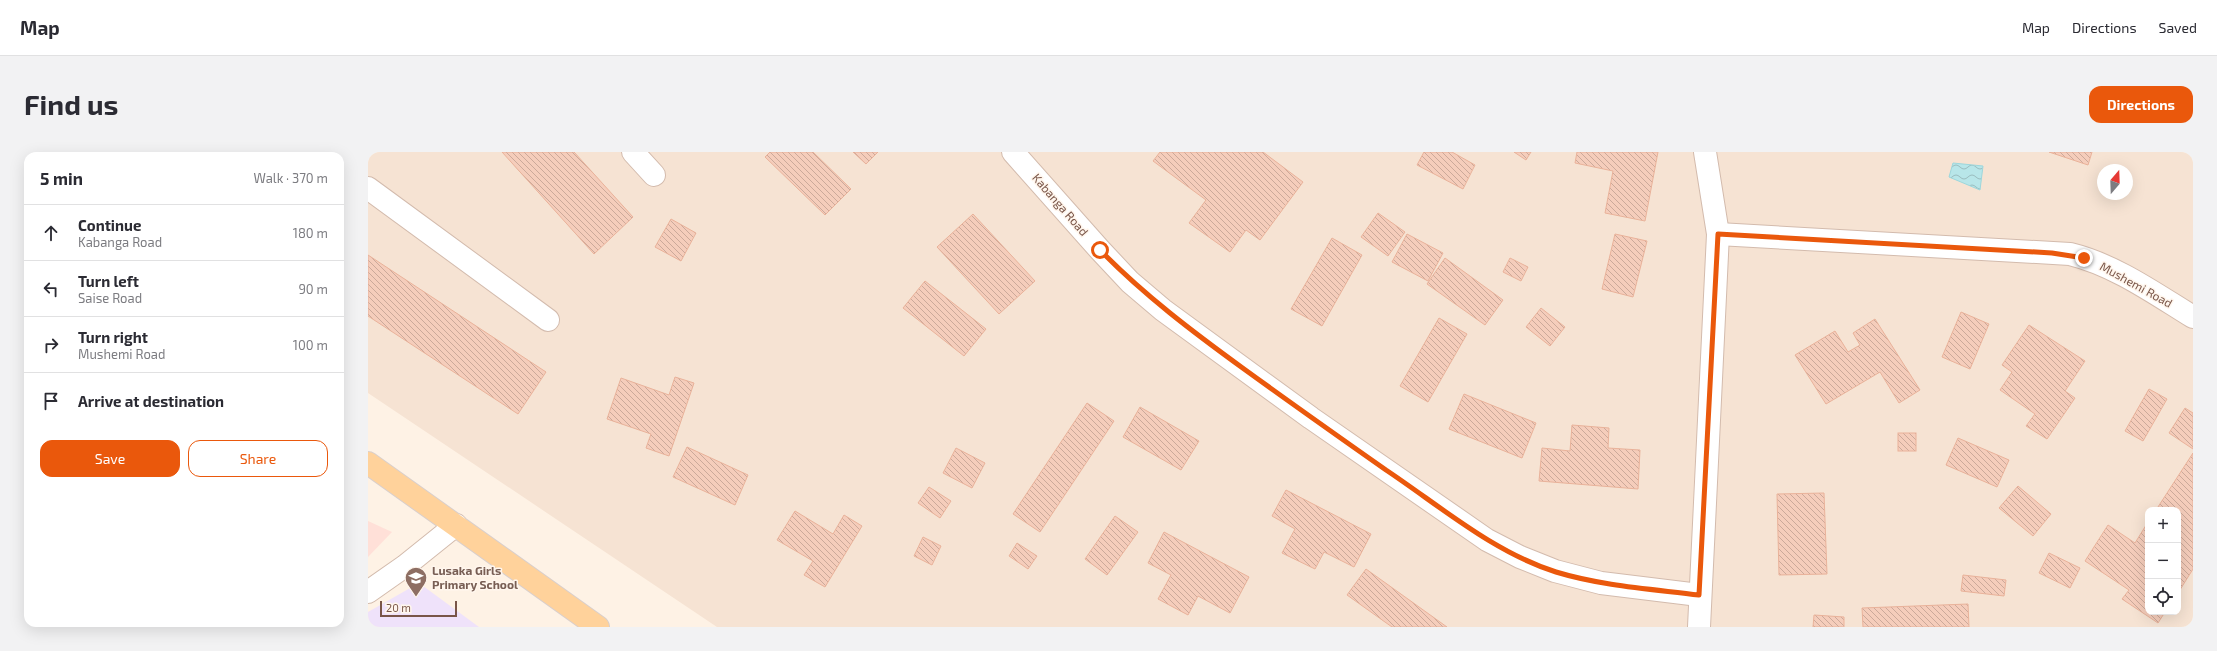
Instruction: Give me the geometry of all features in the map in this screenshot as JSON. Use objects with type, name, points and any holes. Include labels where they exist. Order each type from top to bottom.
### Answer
[{"type":"main road","points":[[368,463],[598,627]]},
{"type":"main road","points":[[368,479],[427,504]]},
{"type":"street","points":[[633,152],[654,175]]},
{"type":"street","name":"Kabanga Road","points":[[1013,152],[1130,282],[1163,310],[1311,418],[1488,540],[1520,557],[1555,571],[1601,583],[1699,595]]},
{"type":"street","points":[[1699,627],[1699,595],[1718,234],[1706,152]]},
{"type":"street","points":[[368,188],[548,320]]},
{"type":"street","name":"Mushemi Road","points":[[1718,234],[2070,254],[2103,266],[2134,281],[2193,318]]},
{"type":"street","points":[[368,592],[405,566],[456,525]]},
{"type":"shaded area","points":[[368,152],[2193,152],[2193,627],[717,627],[368,393]]},
{"type":"shaded area","points":[[368,521],[392,532],[368,557]]},
{"type":"shaded area","name":"Lusaka Girls Primary School","points":[[419,583],[479,627],[368,627],[368,612]]},
{"type":"water","points":[[1953,163],[1983,166],[1980,190],[1949,177]]},
{"type":"building","points":[[502,152],[574,152],[633,217],[594,254]]},
{"type":"building","points":[[770,152],[813,152],[851,189],[825,215],[765,157]]},
{"type":"building","points":[[853,152],[878,152],[866,164]]},
{"type":"building","points":[[1160,152],[1263,152],[1303,182],[1260,240],[1246,230],[1230,252],[1189,223],[1206,200],[1153,161]]},
{"type":"building","points":[[1424,152],[1452,152],[1475,165],[1463,189],[1417,165]]},
{"type":"building","points":[[1514,152],[1531,152],[1526,160]]},
{"type":"building","points":[[1577,152],[1658,152],[1645,221],[1605,213],[1613,171],[1575,163]]},
{"type":"building","points":[[2049,152],[2092,152],[2088,165]]},
{"type":"building","points":[[1378,213],[1405,232],[1388,256],[1361,237]]},
{"type":"building","points":[[973,214],[1035,281],[999,314],[937,247]]},
{"type":"building","points":[[671,219],[696,233],[681,261],[655,247]]},
{"type":"building","points":[[1407,234],[1443,253],[1428,281],[1392,262]]},
{"type":"building","points":[[1615,234],[1647,241],[1633,297],[1602,289]]},
{"type":"building","points":[[1332,238],[1362,255],[1322,326],[1291,309]]},
{"type":"building","points":[[368,255],[546,372],[518,414],[368,316]]},
{"type":"building","points":[[1445,258],[1503,300],[1485,325],[1427,284]]},
{"type":"building","points":[[1510,258],[1528,267],[1521,281],[1503,272]]},
{"type":"building","points":[[925,281],[986,329],[964,356],[903,308]]},
{"type":"building","points":[[1541,308],[1565,327],[1550,346],[1526,327]]},
{"type":"building","points":[[1961,312],[1989,324],[1970,369],[1942,357]]},
{"type":"building","points":[[1439,318],[1467,334],[1428,402],[1400,386]]},
{"type":"building","points":[[1875,319],[1920,390],[1899,403],[1880,372],[1826,404],[1795,355],[1835,331],[1848,352],[1860,345],[1853,333]]},
{"type":"building","points":[[2029,325],[2085,361],[2065,391],[2075,398],[2047,439],[2026,426],[2035,414],[2000,390],[2012,372],[2002,365]]},
{"type":"building","points":[[675,377],[694,383],[669,456],[646,448],[651,434],[607,419],[621,378],[669,395]]},
{"type":"building","points":[[2149,389],[2167,399],[2143,441],[2125,431]]},
{"type":"building","points":[[1464,394],[1536,423],[1522,458],[1449,429]]},
{"type":"building","points":[[1087,403],[1114,421],[1040,532],[1013,514]]},
{"type":"building","points":[[1140,407],[1199,441],[1181,470],[1123,437]]},
{"type":"building","points":[[2185,408],[2193,413],[2193,449],[2169,433]]},
{"type":"building","points":[[1572,425],[1609,428],[1608,448],[1640,450],[1638,489],[1539,481],[1542,448],[1570,451]]},
{"type":"building","points":[[1898,433],[1916,433],[1916,451],[1898,451]]},
{"type":"building","points":[[1958,438],[2009,460],[1997,487],[1946,465]]},
{"type":"building","points":[[687,447],[748,475],[735,505],[673,477]]},
{"type":"building","points":[[956,448],[985,463],[972,488],[943,473]]},
{"type":"building","points":[[2193,453],[2193,569],[2181,588],[2181,507],[2158,507]]},
{"type":"building","points":[[2018,486],[2051,514],[2033,536],[1999,508]]},
{"type":"building","points":[[929,487],[951,501],[940,518],[918,503]]},
{"type":"building","points":[[1286,490],[1371,534],[1354,567],[1324,552],[1315,569],[1282,553],[1295,529],[1272,516]]},
{"type":"building","points":[[1824,493],[1827,574],[1779,575],[1777,494]]},
{"type":"building","points":[[795,511],[833,534],[844,515],[862,526],[825,587],[804,575],[813,561],[777,540]]},
{"type":"building","points":[[1115,516],[1138,532],[1107,575],[1085,559]]},
{"type":"building","points":[[2108,525],[2135,543],[2145,527],[2145,614],[2122,599],[2129,590],[2085,561]]},
{"type":"building","points":[[1164,532],[1249,577],[1230,613],[1198,596],[1188,615],[1158,599],[1171,575],[1148,563]]},
{"type":"building","points":[[923,537],[941,546],[932,565],[914,556]]},
{"type":"building","points":[[1017,543],[1037,556],[1028,569],[1009,556]]},
{"type":"building","points":[[2049,553],[2080,568],[2070,588],[2039,573]]},
{"type":"building","points":[[1366,569],[1447,627],[1392,627],[1347,595]]},
{"type":"building","points":[[1963,575],[2006,580],[2004,596],[1961,591]]},
{"type":"building","points":[[1968,604],[1969,627],[1863,627],[1862,608]]},
{"type":"building","points":[[1814,615],[1844,617],[1844,627],[1813,627]]},
{"type":"building","points":[[2146,615],[2163,615],[2158,623]]},
{"type":"place","name":"Lusaka Girls Primary School","points":[[416,598]]},
{"type":"route","points":[[1100,250],[1130,282],[1163,310],[1311,418],[1488,540],[1520,557],[1555,571],[1601,583],[1699,595],[1718,234],[2070,254],[2084,258]]}]
